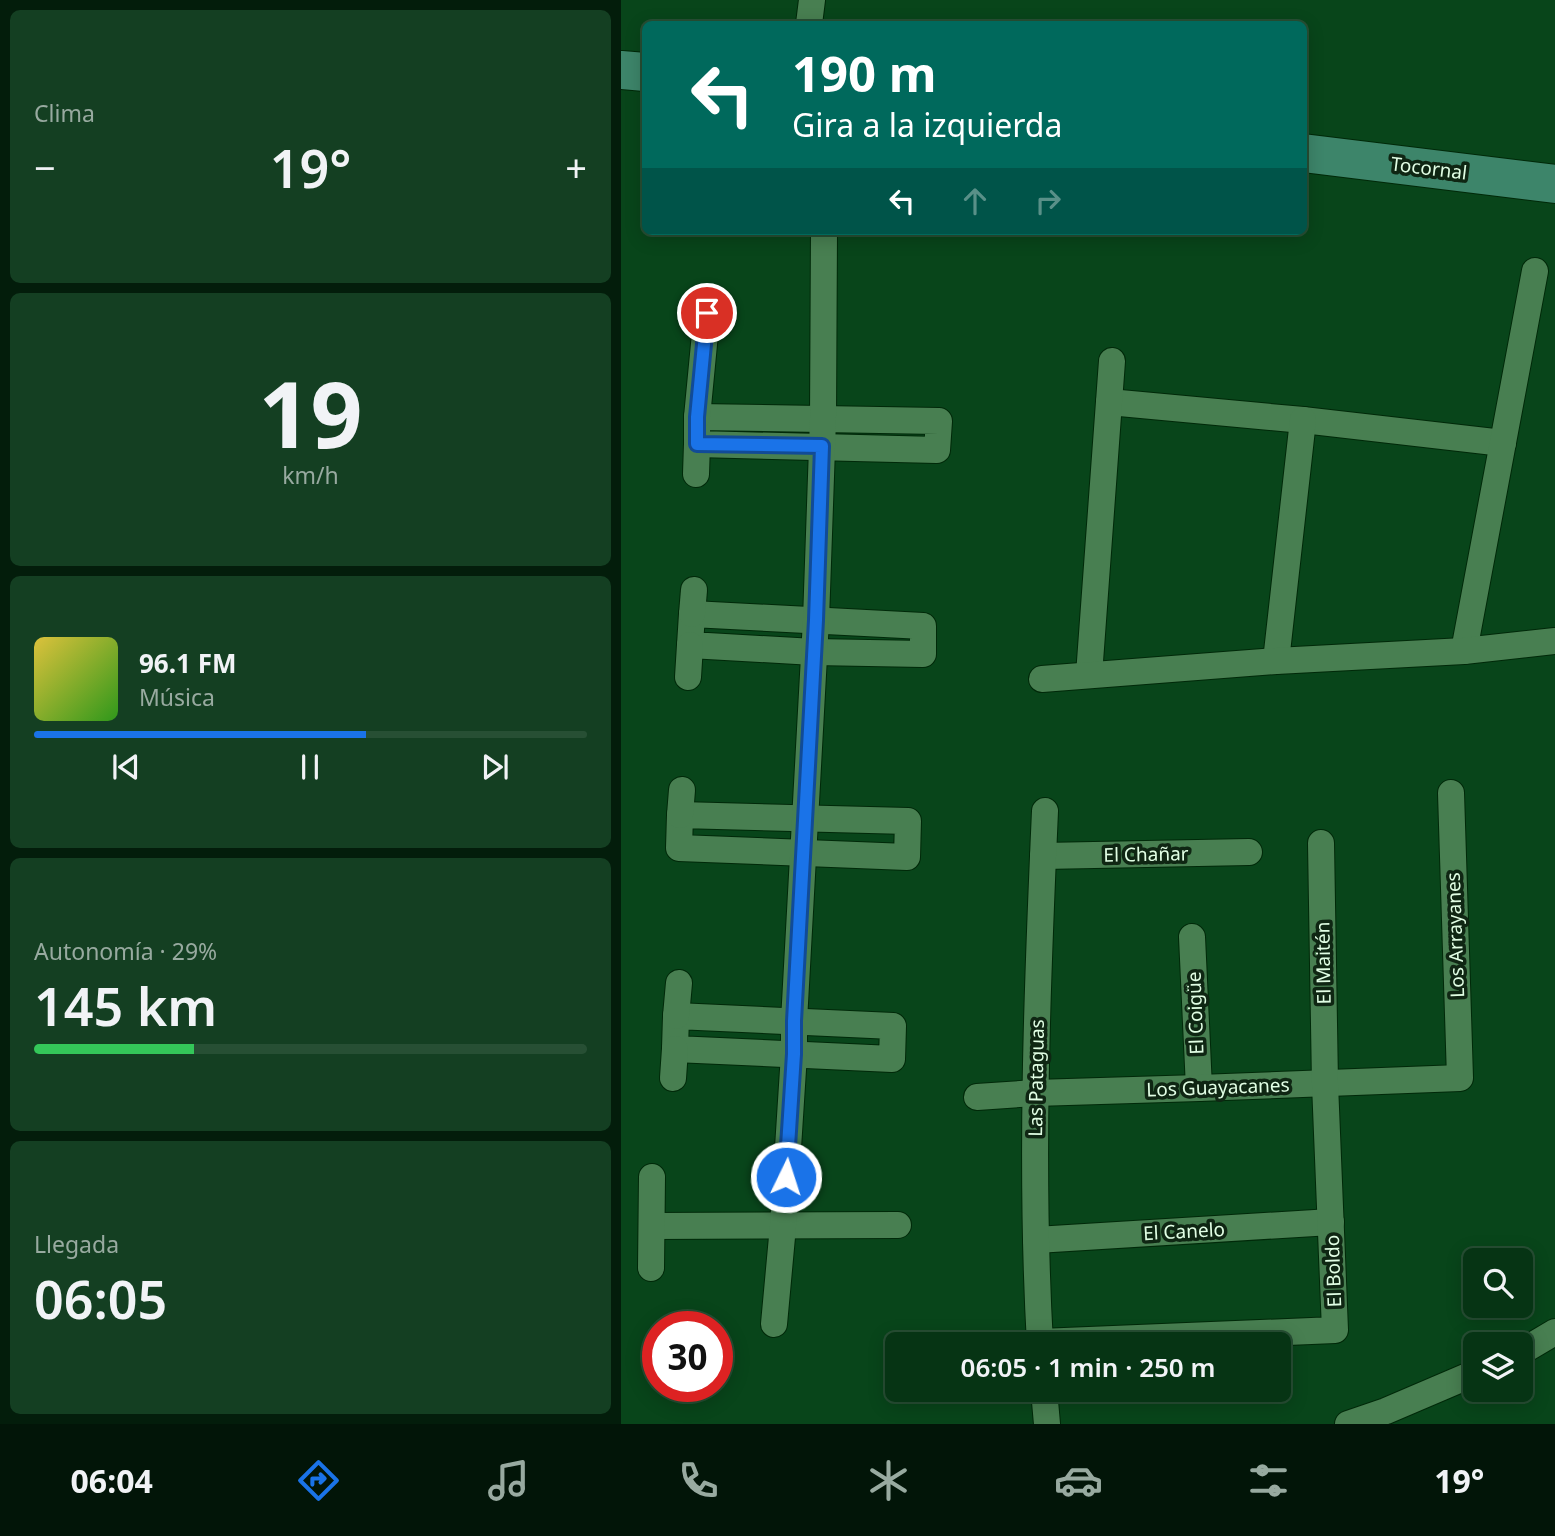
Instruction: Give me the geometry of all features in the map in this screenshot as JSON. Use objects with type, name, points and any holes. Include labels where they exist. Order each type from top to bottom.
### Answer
[{"type":"main road","points":[[621,70],[642,72]]},
{"type":"main road","name":"Tocornal","points":[[1307,153],[1555,184]]},
{"type":"street","points":[[809,21],[812,0]]},
{"type":"street","points":[[774,1324],[794,1054],[816,620],[823,419],[824,235]]},
{"type":"street","points":[[1464,650],[1535,271]]},
{"type":"street","points":[[696,474],[697,417],[707,313]]},
{"type":"street","points":[[1089,675],[1112,361]]},
{"type":"street","points":[[1109,402],[1303,420],[1503,443]]},
{"type":"street","points":[[697,417],[939,421],[937,450],[697,444]]},
{"type":"street","points":[[1276,661],[1303,420]]},
{"type":"street","points":[[688,677],[690,645],[693,602],[816,620],[923,626],[923,654],[814,652],[690,645]]},
{"type":"street","points":[[1042,679],[1464,650],[1555,641]]},
{"type":"street","name":"Los Arrayanes","points":[[1451,793],[1460,1078]]},
{"type":"street","points":[[681,802],[805,819],[908,821],[907,857],[804,853],[678,858],[681,802]]},
{"type":"street","name":"Las Pataguas","points":[[1040,1332],[1035,1093],[1045,811]]},
{"type":"street","name":"El Maitén","points":[[1321,843],[1325,1084]]},
{"type":"street","name":"El Chañar","points":[[1043,856],[1249,852]]},
{"type":"street","name":"El Coigüe","points":[[1192,937],[1199,1088]]},
{"type":"street","points":[[673,1078],[679,982]]},
{"type":"street","points":[[675,1049],[892,1059],[893,1026],[676,1016]]},
{"type":"street","name":"Los Guayacanes","points":[[977,1097],[1460,1078]]},
{"type":"street","name":"El Boldo","points":[[1291,1333],[1335,1331],[1325,1084]]},
{"type":"street","points":[[651,1268],[652,1177]]},
{"type":"street","name":"El Canelo","points":[[1036,1240],[1331,1222]]},
{"type":"street","points":[[652,1226],[898,1224]]},
{"type":"street","points":[[1533,1345],[1555,1332]]},
{"type":"street","points":[[1348,1424],[1463,1378]]},
{"type":"street","points":[[1045,1402],[1047,1424]]},
{"type":"route","points":[[707,313],[697,444],[822,446],[816,620],[786,1177]]}]
